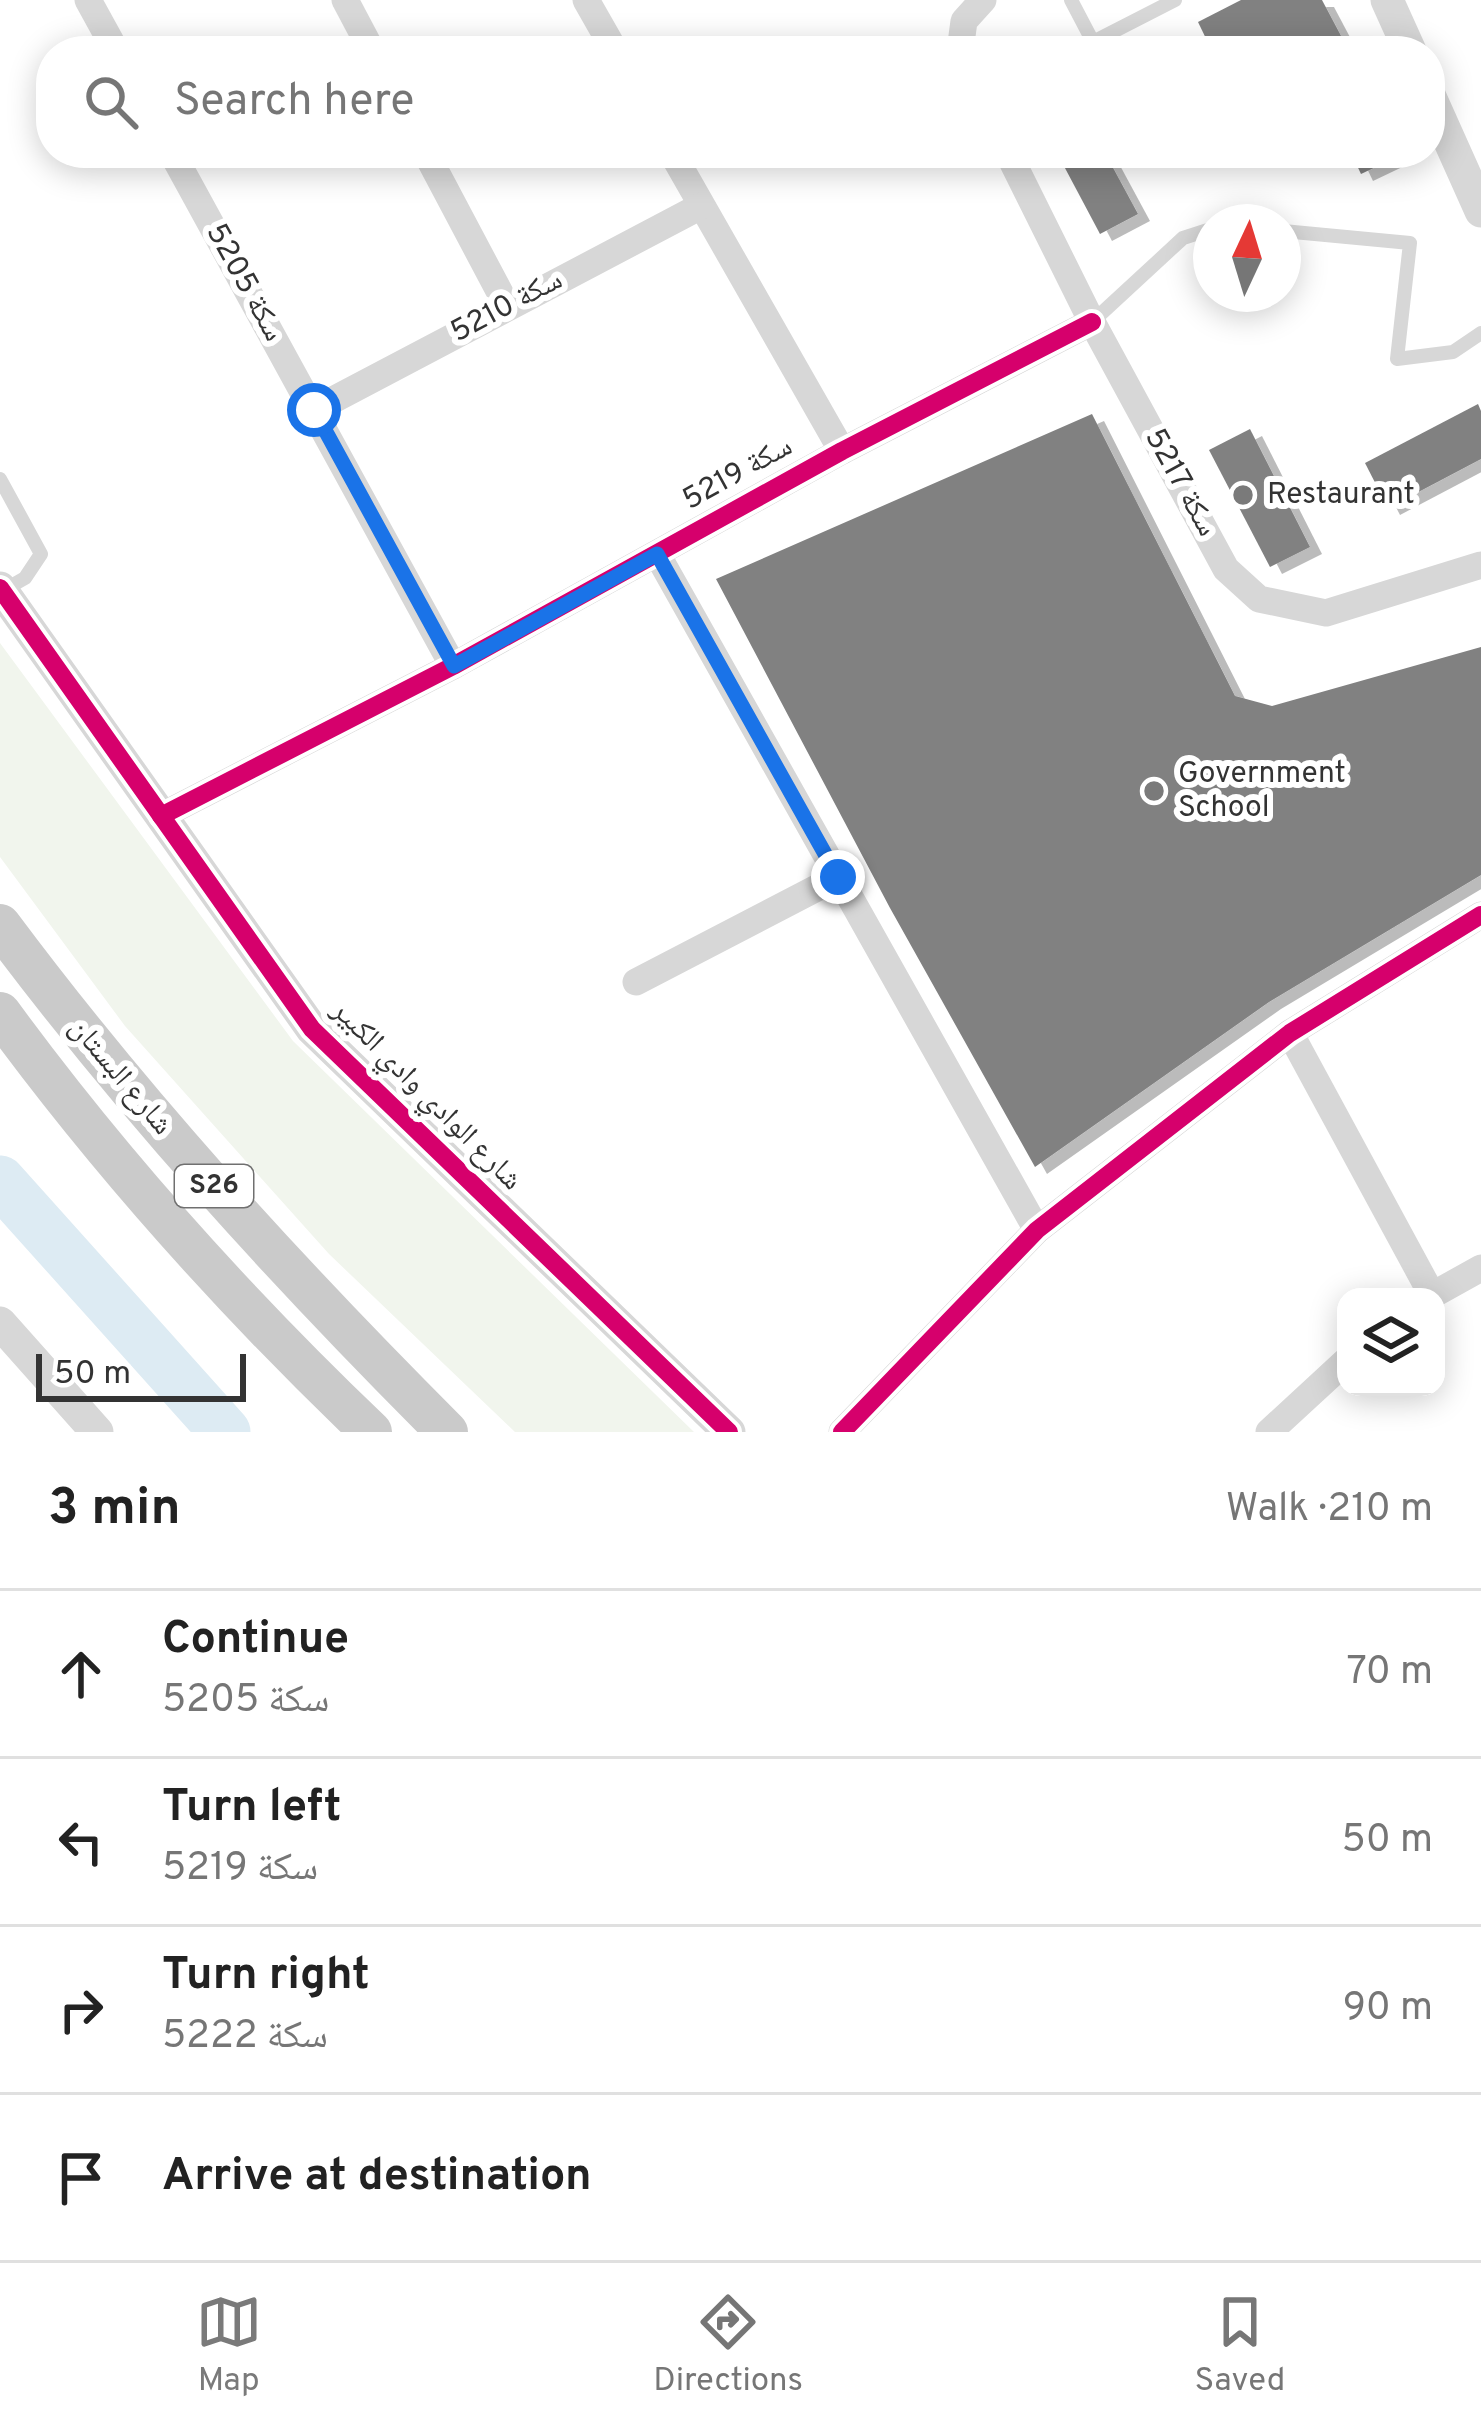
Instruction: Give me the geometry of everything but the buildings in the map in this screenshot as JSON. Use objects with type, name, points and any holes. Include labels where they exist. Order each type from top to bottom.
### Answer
[{"type":"main road","name":"شارع البستان","points":[[0,925],[77,1029],[300,1285],[447,1432]]},
{"type":"main road","name":"شارع البستان","points":[[0,1013],[47,1078],[274,1340],[371,1432]]},
{"type":"street","points":[[88,0],[108,36]]},
{"type":"street","points":[[345,0],[364,36]]},
{"type":"street","points":[[586,0],[606,36]]},
{"type":"street","points":[[962,36],[964,22],[983,0]]},
{"type":"street","points":[[1387,0],[1403,36]]},
{"type":"street","points":[[1445,131],[1481,211]]},
{"type":"street","name":"سكة 5205","points":[[180,168],[454,666]]},
{"type":"street","points":[[434,168],[507,306]]},
{"type":"street","points":[[680,168],[842,451]]},
{"type":"street","name":"سكة 5217","points":[[1015,168],[1226,568],[1259,599],[1326,614],[1481,565]]},
{"type":"street","name":"سكة 5210","points":[[314,410],[701,206]]},
{"type":"street","name":"سكة 5219","points":[[161,816],[454,666],[842,451],[1092,322]]},
{"type":"street","points":[[657,554],[1036,1230]]},
{"type":"street","name":"شارع الوادي وادي الكبير","points":[[1,589],[312,1029],[729,1432]]},
{"type":"street","points":[[636,982],[838,877]]},
{"type":"street","points":[[842,1432],[1036,1230],[1290,1033],[1481,915]]},
{"type":"street","points":[[1290,1033],[1427,1288]]},
{"type":"street","points":[[1445,1288],[1481,1268]]},
{"type":"street","points":[[0,1323],[97,1432]]},
{"type":"street","points":[[1269,1432],[1337,1369]]},
{"type":"lane","points":[[1071,0],[1090,36]]},
{"type":"lane","points":[[1105,36],[1175,0]]},
{"type":"lane","points":[[1301,233],[1410,243],[1396,359],[1453,352],[1481,333]]},
{"type":"lane","points":[[1092,322],[1183,238],[1193,235]]},
{"type":"lane","points":[[0,479],[41,554],[25,578],[1,589]]},
{"type":"shaded area","points":[[0,643],[293,1041],[694,1432],[515,1432],[329,1254],[125,1026],[0,857]]},
{"type":"waterway","points":[[0,1181],[225,1432]]},
{"type":"cycle path","points":[[161,816],[453,666],[842,451],[1092,322]]},
{"type":"cycle path","points":[[0,588],[312,1029],[729,1432]]},
{"type":"cycle path","points":[[842,1432],[1037,1230],[1290,1033],[1481,915]]},
{"type":"place","name":"Restaurant","points":[[1243,495]]},
{"type":"place","name":"Government School","points":[[1154,791]]},
{"type":"route","points":[[314,410],[454,666],[657,554],[838,877]]}]
